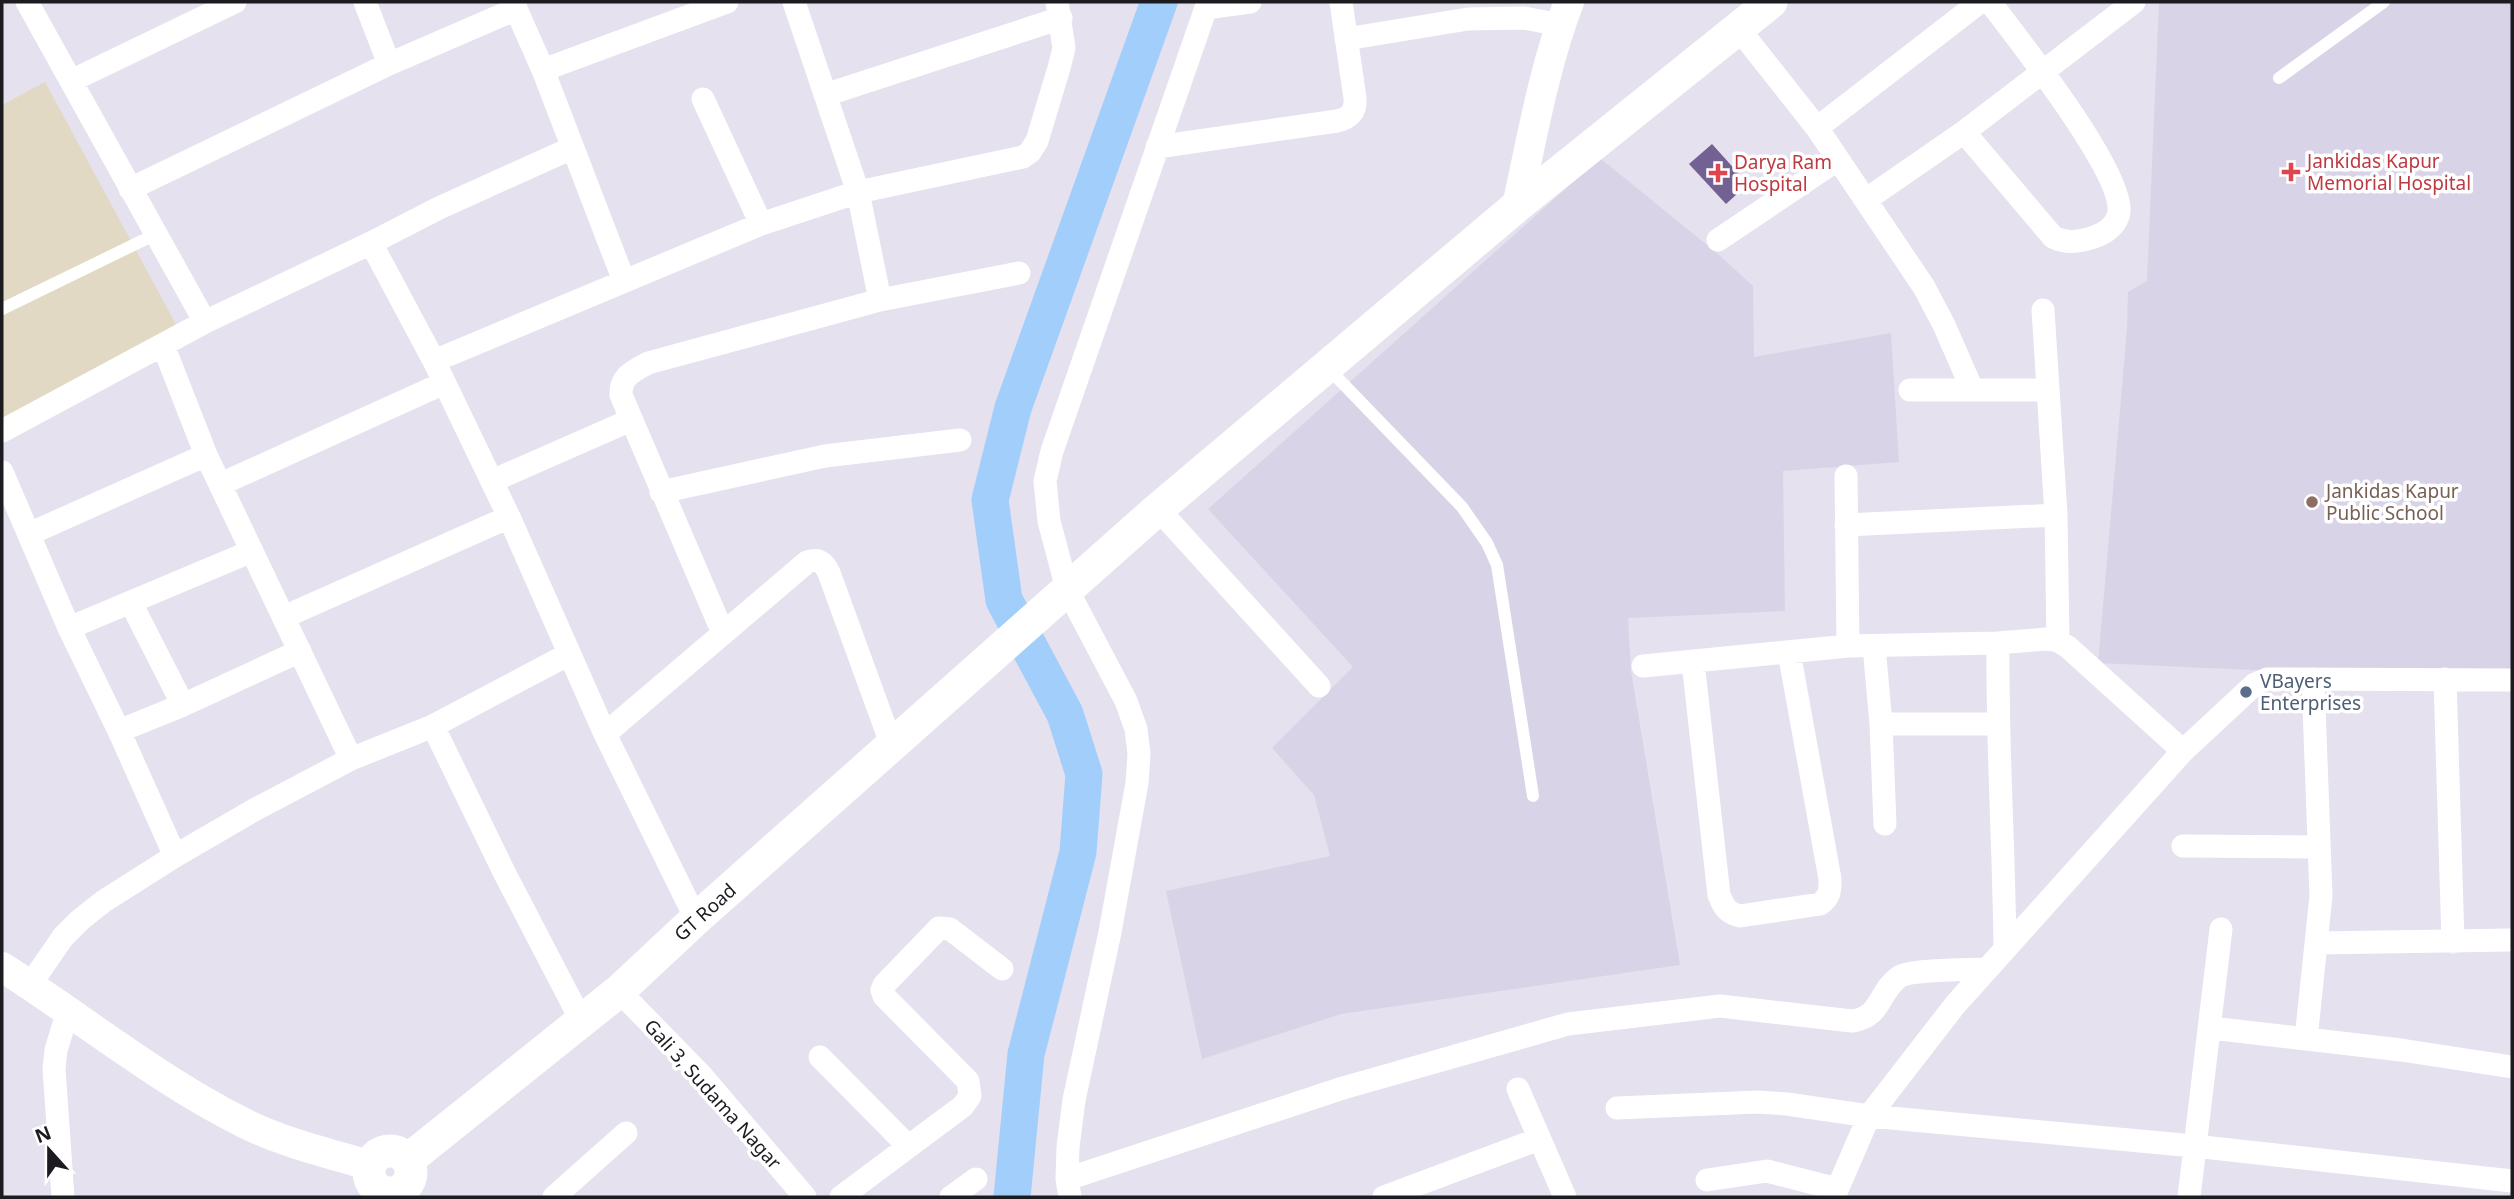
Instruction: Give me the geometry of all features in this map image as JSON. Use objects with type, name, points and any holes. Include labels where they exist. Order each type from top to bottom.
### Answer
[{"type":"main road","name":"GT Road","points":[[393,1183],[619,991],[696,919],[1158,509],[1517,206],[1770,2]]},
{"type":"street","points":[[27,2],[205,322]]},
{"type":"street","points":[[71,81],[235,2]]},
{"type":"street","points":[[365,2],[389,64]]},
{"type":"street","points":[[543,71],[727,2]]},
{"type":"street","points":[[794,2],[858,192],[880,300]]},
{"type":"street","points":[[1250,2],[1207,5],[1052,451],[1045,481],[1060,596],[1126,701],[1136,729],[1139,754],[1137,783],[1110,932],[1074,1100],[1068,1147],[1069,1188],[1343,1087],[1568,1024],[1720,1006],[1852,1021],[1864,1019],[1873,1012],[1900,976],[1987,969]]},
{"type":"street","points":[[1157,147],[1346,119],[1356,106],[1341,2]]},
{"type":"street","points":[[1817,128],[1980,2]]},
{"type":"street","points":[[1964,132],[2053,237],[2061,242],[2074,242],[2103,234],[2115,225],[2119,212],[2116,189],[2108,171],[2042,71],[1990,2]]},
{"type":"street","points":[[1867,199],[1964,132],[2134,2]]},
{"type":"street","points":[[131,189],[514,6],[543,71],[624,281]]},
{"type":"street","points":[[434,361],[761,224],[858,192],[1024,157],[1037,141],[1064,48],[1059,10],[825,96]]},
{"type":"street","points":[[1346,39],[1464,10],[1524,18],[1565,13],[1540,99],[1517,206]]},
{"type":"street","points":[[1738,28],[1817,128],[1867,199],[1934,305],[1972,389]]},
{"type":"street","points":[[703,99],[761,224]]},
{"type":"street","points":[[2,430],[205,322],[439,208],[572,148]]},
{"type":"street","points":[[1718,240],[1838,160]]},
{"type":"street","points":[[371,243],[434,361],[492,481],[605,734],[696,919]]},
{"type":"street","points":[[723,633],[621,395],[623,381],[631,372],[648,363],[880,300],[1019,273]]},
{"type":"street","points":[[2043,310],[2056,515],[2058,641]]},
{"type":"street","points":[[163,345],[206,455],[351,760]]},
{"type":"street","points":[[221,484],[444,383]]},
{"type":"street","points":[[1910,390],[2048,390]]},
{"type":"street","points":[[492,481],[631,420]]},
{"type":"street","points":[[661,492],[825,456],[960,440]]},
{"type":"street","points":[[29,534],[206,455]]},
{"type":"street","points":[[2,472],[69,628],[175,856]]},
{"type":"street","points":[[1846,476],[1848,646]]},
{"type":"street","points":[[1158,509],[1319,686]]},
{"type":"street","points":[[1846,525],[2056,515]]},
{"type":"street","points":[[284,617],[509,517]]},
{"type":"street","points":[[69,628],[252,551]]},
{"type":"street","points":[[605,734],[807,562],[814,560],[822,562],[829,573],[892,746]]},
{"type":"street","points":[[131,603],[183,705]]},
{"type":"street","points":[[1643,666],[1848,646],[1998,643],[2046,639],[2058,641],[2068,647],[2183,751]]},
{"type":"street","points":[[1998,643],[1997,724],[2003,833],[2005,949]]},
{"type":"street","points":[[1874,646],[1881,724],[1885,824]]},
{"type":"street","points":[[119,731],[183,705],[300,650]]},
{"type":"street","points":[[1693,662],[1719,895],[1724,907],[1732,914],[1740,916],[1820,904],[1830,893],[1830,879],[1789,652]]},
{"type":"street","points":[[30,985],[63,937],[80,920],[104,901],[175,856],[254,810],[351,760],[433,726],[569,654]]},
{"type":"street","points":[[2306,1039],[2321,896],[2313,679]]},
{"type":"street","points":[[2445,679],[2453,942]]},
{"type":"street","points":[[1707,1180],[1734,1186],[1756,1172],[1775,1172],[1835,1193],[1869,1116],[1955,1005],[2183,751],[2260,681],[2512,680]]},
{"type":"street","points":[[1881,724],[1997,724]]},
{"type":"street","points":[[433,726],[504,872],[582,1021]]},
{"type":"street","points":[[2183,846],[2319,847]]},
{"type":"street","points":[[841,1197],[963,1106],[970,1096],[968,1081],[884,996],[884,985],[939,928],[950,929],[1002,969]]},
{"type":"street","points":[[2189,1197],[2221,929]]},
{"type":"street","points":[[2318,943],[2512,940]]},
{"type":"street","points":[[2,967],[194,1096],[246,1124],[393,1183]]},
{"type":"street","name":"Gali 3, Sudama Nagar","points":[[619,991],[701,1075],[805,1197]]},
{"type":"street","points":[[64,1197],[54,1069],[56,1050],[68,1010]]},
{"type":"street","points":[[2211,1028],[2401,1050],[2512,1067]]},
{"type":"street","points":[[820,1057],[908,1146]]},
{"type":"street","points":[[1518,1089],[1564,1197]]},
{"type":"street","points":[[1618,1108],[1757,1102],[1787,1104],[1869,1116],[2194,1146],[2512,1181]]},
{"type":"street","points":[[554,1197],[626,1133]]},
{"type":"street","points":[[1384,1197],[1539,1139]]},
{"type":"street","points":[[951,1197],[976,1179]]},
{"type":"lane","points":[[2279,78],[2384,2]]},
{"type":"lane","points":[[2,309],[156,234]]},
{"type":"lane","points":[[1326,367],[1462,507],[1487,543],[1497,565],[1533,796]]},
{"type":"shaded area","name":"Jankidas Kapur Public School","points":[[2159,2],[2512,2],[2512,673],[2252,670],[2098,663],[2128,292],[2147,281]]},
{"type":"shaded area","points":[[45,82],[179,330],[2,424],[2,105]]},
{"type":"shaded area","points":[[1600,158],[1753,286],[1754,357],[1891,333],[1899,462],[1783,471],[1785,611],[1628,618],[1631,671],[1680,965],[1341,1014],[1202,1059],[1166,891],[1330,856],[1314,795],[1272,748],[1353,667],[1208,509]]},
{"type":"building","points":[[1712,144],[1748,184],[1726,204],[1689,164]]},
{"type":"waterway","points":[[1012,1197],[1026,1054],[1078,852],[1084,774],[1065,714],[1004,600],[990,500],[1013,408],[1159,2]]},
{"type":"place","name":"Jankidas Kapur Memorial Hospital","points":[[2291,172]]},
{"type":"place","name":"Darya Ram Hospital","points":[[1718,173]]},
{"type":"place","name":"Jankidas Kapur Public School","points":[[2312,502]]},
{"type":"place","name":"VBayers Enterprises","points":[[2246,692]]}]
